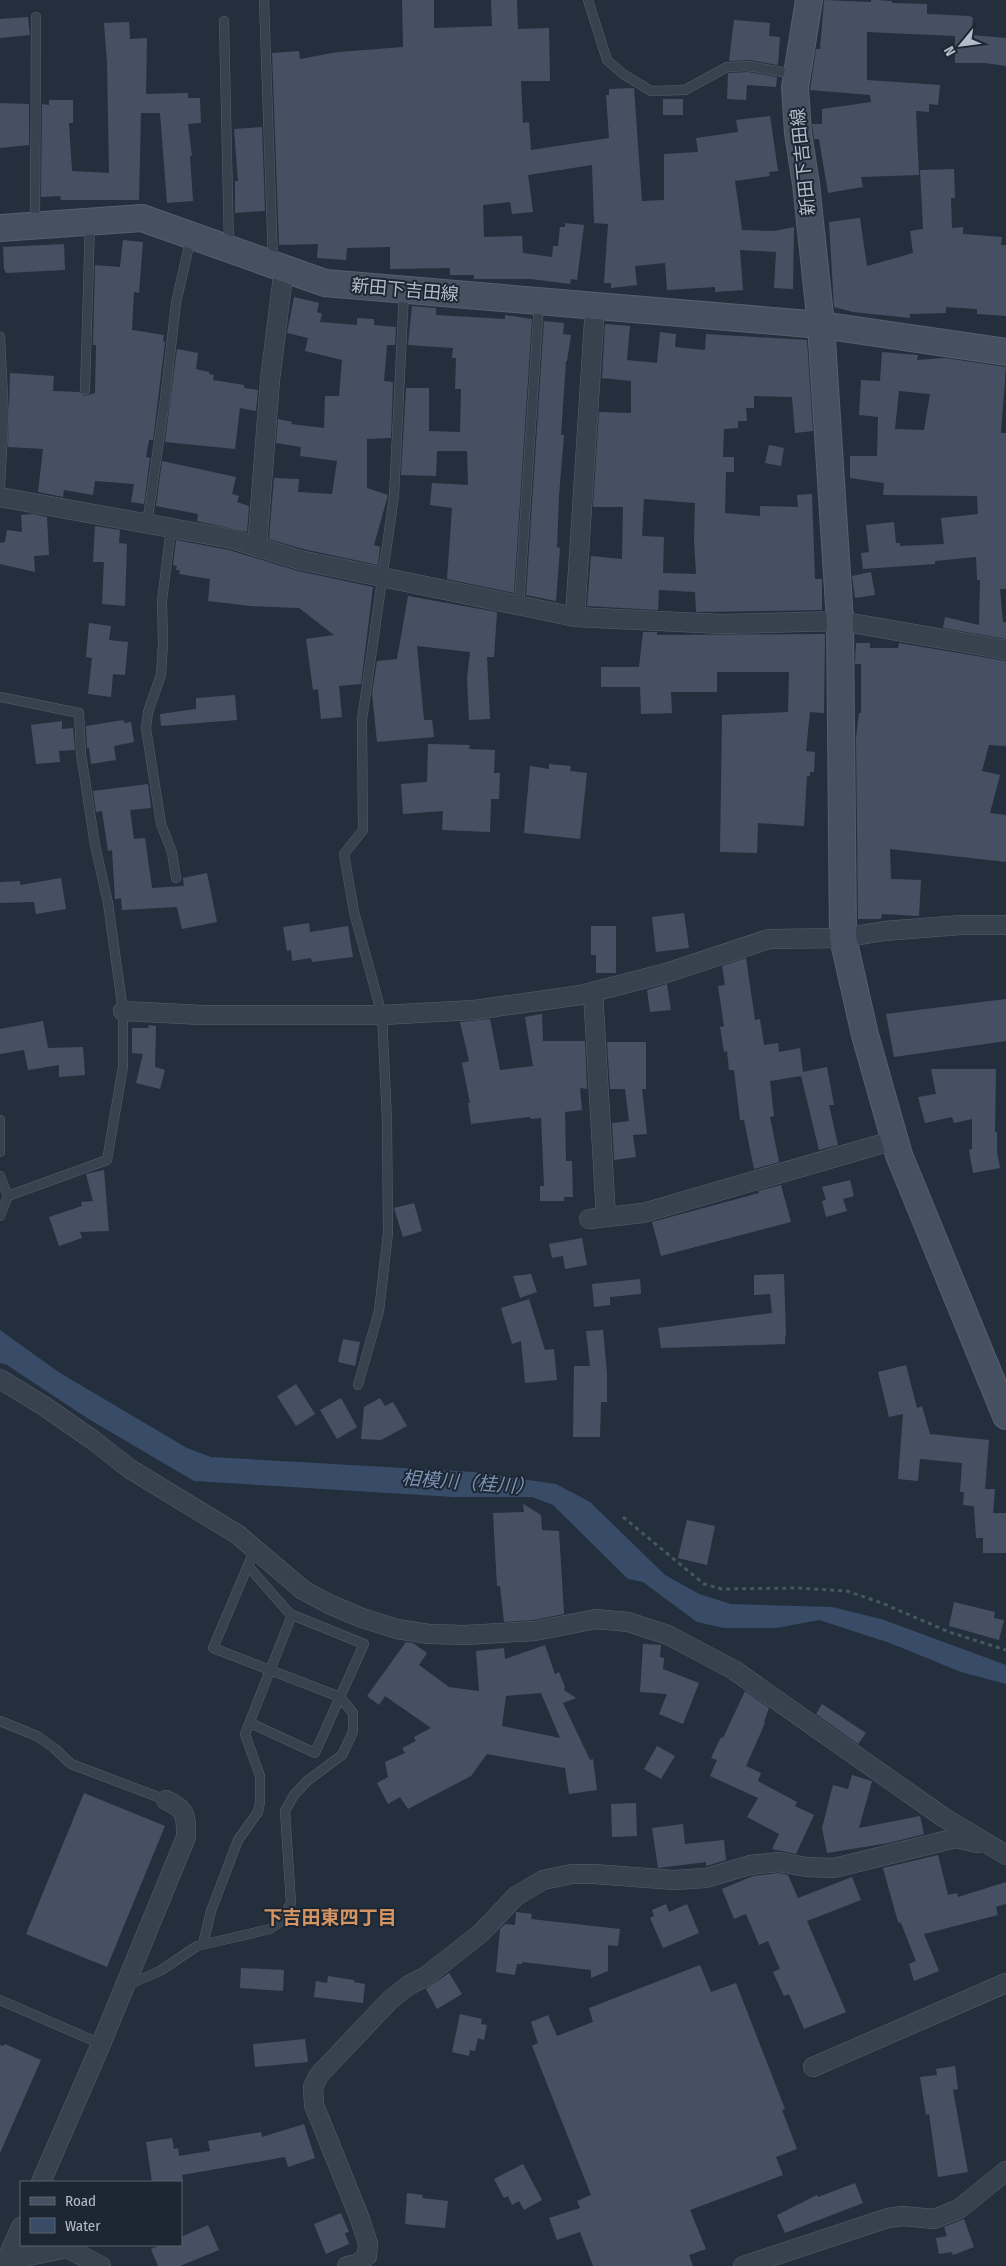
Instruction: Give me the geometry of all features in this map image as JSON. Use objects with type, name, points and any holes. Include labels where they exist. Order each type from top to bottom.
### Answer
[{"type":"main road","name":"新田下吉田線","points":[[810,0],[795,87],[798,133],[806,184],[821,325]]},
{"type":"main road","name":"新田下吉田線","points":[[0,228],[142,218],[325,283],[821,325],[1006,352]]},
{"type":"main road","points":[[821,325],[840,621],[843,938],[865,1035],[899,1155],[1006,1416]]},
{"type":"street","points":[[257,547],[279,266]]},
{"type":"street","points":[[576,617],[595,306]]},
{"type":"street","points":[[0,497],[232,540],[300,560],[576,617],[722,624],[840,621],[1006,650]]},
{"type":"street","points":[[123,1011],[202,1015],[382,1015],[491,1008],[592,992],[666,973],[769,938],[843,938],[884,931],[942,926],[1006,925]]},
{"type":"street","points":[[592,992],[597,1218],[643,1213],[895,1140]]},
{"type":"street","points":[[0,1379],[77,1428],[130,1469],[237,1534],[251,1558],[303,1590],[362,1618],[397,1629],[429,1634],[465,1635],[535,1631],[596,1620],[628,1622],[668,1635],[734,1670],[943,1817],[1000,1852]]},
{"type":"street","points":[[41,2181],[101,2044],[186,1837],[186,1815],[179,1806],[166,1800]]},
{"type":"street","points":[[347,2266],[357,2264],[367,2256],[368,2244],[360,2219],[314,2105],[313,2087],[319,2075],[390,2000],[409,1985],[425,1977],[481,1933],[516,1896],[543,1880],[572,1874],[674,1880],[706,1878],[750,1865],[779,1862],[806,1867],[834,1868],[956,1838],[1000,1852]]},
{"type":"street","points":[[813,2067],[1006,1984]]},
{"type":"street","points":[[743,2266],[888,2218],[903,2216],[934,2219],[959,2209],[993,2179],[1006,2171]]},
{"type":"street","points":[[3,2261],[20,2229]]},
{"type":"street","points":[[3,2261],[67,2248],[101,2266]]},
{"type":"lane","points":[[264,0],[279,266]]},
{"type":"lane","points":[[588,0],[607,60],[623,74],[651,91],[686,90],[727,67],[748,66],[797,75]]},
{"type":"lane","points":[[36,16],[36,226]]},
{"type":"lane","points":[[224,21],[229,248]]},
{"type":"lane","points":[[85,390],[90,222]]},
{"type":"lane","points":[[147,524],[165,400],[176,303],[191,235]]},
{"type":"lane","points":[[358,1385],[379,1311],[388,1233],[387,1120],[382,1015],[354,912],[344,854],[363,830],[362,720],[394,496],[404,290]]},
{"type":"lane","points":[[519,606],[539,301]]},
{"type":"lane","points":[[0,337],[4,417],[0,486]]},
{"type":"lane","points":[[171,528],[162,601],[163,644],[161,676],[148,712],[146,728],[161,824],[172,852],[176,878]]},
{"type":"lane","points":[[0,697],[79,713],[81,754],[95,845],[108,903],[123,1011],[123,1067],[107,1160],[8,1196]]},
{"type":"lane","points":[[0,1120],[0,1152]]},
{"type":"lane","points":[[0,1176],[8,1196],[0,1216]]},
{"type":"lane","points":[[250,1722],[315,1753],[364,1644],[292,1615],[251,1558]]},
{"type":"lane","points":[[125,1986],[160,1971],[180,1956],[204,1944],[270,1929],[280,1922],[291,1904],[285,1811],[294,1795],[307,1781],[342,1755],[353,1732],[353,1713],[340,1697],[213,1648],[251,1558]]},
{"type":"lane","points":[[204,1944],[211,1911],[238,1840],[258,1812],[260,1776],[245,1734],[292,1615]]},
{"type":"lane","points":[[0,1721],[36,1736],[54,1748],[71,1764],[166,1800]]},
{"type":"lane","points":[[0,2000],[101,2044]]},
{"type":"path","points":[[623,1517],[704,1584],[722,1588],[798,1588],[847,1592],[882,1602],[949,1632],[1006,1650]]},
{"type":"water","name":"相模川（桂川）","points":[[0,1330],[60,1373],[187,1448],[211,1457],[474,1472],[556,1484],[590,1502],[665,1575],[699,1594],[731,1604],[832,1607],[881,1619],[1006,1665],[1006,1684],[961,1672],[890,1643],[819,1620],[776,1628],[724,1628],[697,1622],[643,1582],[628,1579],[553,1505],[532,1497],[454,1497],[194,1481],[87,1418],[7,1365],[0,1363]]},
{"type":"building","points":[[402,0],[434,0],[434,28],[492,26],[491,0],[517,0],[518,29],[549,28],[550,81],[521,81],[523,123],[529,122],[531,150],[609,138],[606,95],[609,95],[609,89],[634,88],[642,201],[664,200],[664,154],[698,152],[696,138],[738,132],[736,120],[770,116],[778,171],[769,172],[770,176],[735,181],[742,230],[774,231],[794,227],[793,289],[774,288],[776,252],[740,250],[743,290],[715,292],[715,287],[667,290],[665,263],[635,266],[637,285],[611,288],[611,283],[604,283],[608,224],[594,223],[592,165],[528,175],[533,212],[512,214],[510,202],[483,205],[484,237],[522,236],[523,253],[552,257],[553,246],[558,246],[560,227],[565,227],[565,223],[584,225],[577,280],[571,279],[570,284],[531,279],[474,279],[474,275],[450,275],[450,268],[390,269],[390,247],[347,248],[346,260],[317,258],[318,244],[279,245],[272,53],[299,51],[300,59],[338,52],[403,47]]},
{"type":"building","points":[[824,0],[871,2],[871,0],[876,0],[892,1],[892,3],[927,4],[927,14],[970,16],[973,18],[971,35],[1006,38],[1006,66],[985,63],[955,63],[955,36],[867,32],[867,80],[940,85],[938,105],[929,104],[929,112],[916,111],[919,175],[861,177],[863,187],[828,193],[819,139],[814,139],[812,124],[822,124],[822,109],[871,102],[870,95],[810,90],[816,49],[820,49]]},
{"type":"building","points":[[28,17],[30,35],[0,38],[0,19]]},
{"type":"building","points":[[734,20],[770,23],[769,36],[780,37],[778,65],[749,60],[729,61]]},
{"type":"building","points":[[129,22],[130,39],[147,38],[146,94],[188,93],[188,98],[200,98],[201,123],[188,124],[192,156],[190,156],[193,201],[167,203],[160,113],[141,113],[139,200],[61,200],[60,196],[41,197],[42,104],[49,105],[49,100],[73,100],[73,123],[69,123],[72,171],[109,173],[107,63],[104,23]]},
{"type":"building","points":[[748,72],[777,77],[776,87],[747,85],[746,100],[727,99],[728,73]]},
{"type":"building","points":[[663,99],[683,99],[683,115],[663,115]]},
{"type":"building","points":[[0,103],[29,104],[29,145],[0,148]]},
{"type":"building","points":[[262,127],[265,211],[235,213],[235,181],[238,181],[234,129]]},
{"type":"building","points":[[954,169],[955,198],[951,198],[952,228],[963,227],[963,234],[1002,237],[1001,245],[1006,245],[1006,316],[977,314],[977,309],[946,307],[946,313],[910,314],[910,318],[853,312],[834,307],[829,222],[860,218],[867,266],[913,253],[910,231],[923,229],[920,170]]},
{"type":"building","points":[[123,240],[143,242],[139,293],[134,292],[132,330],[164,335],[163,341],[165,342],[153,440],[149,440],[146,457],[150,458],[144,504],[131,502],[134,484],[95,481],[93,495],[64,490],[63,497],[38,492],[43,449],[8,447],[10,373],[54,376],[53,391],[79,392],[84,396],[95,393],[96,345],[93,345],[95,265],[120,267]]},
{"type":"building","points":[[64,244],[65,270],[6,273],[4,269],[3,247]]},
{"type":"building","points":[[294,297],[319,303],[317,312],[322,314],[320,322],[357,325],[357,318],[374,319],[374,325],[396,327],[395,345],[387,345],[384,381],[393,382],[391,438],[367,439],[367,488],[388,495],[374,545],[380,547],[378,565],[303,549],[269,539],[274,478],[299,479],[298,492],[332,494],[337,461],[300,456],[301,447],[276,443],[278,419],[292,422],[291,424],[324,428],[325,396],[339,396],[342,360],[305,351],[308,338],[287,333]]},
{"type":"building","points":[[412,306],[436,308],[436,315],[505,319],[505,315],[532,319],[514,593],[447,579],[452,508],[430,505],[432,483],[468,485],[467,451],[437,451],[436,476],[401,475],[406,388],[429,388],[429,431],[460,432],[461,389],[455,389],[456,358],[452,358],[453,348],[408,345]]},
{"type":"building","points":[[544,321],[564,323],[563,334],[571,335],[566,361],[561,435],[564,435],[559,495],[557,547],[560,548],[556,601],[526,595]]},
{"type":"building","points":[[605,324],[630,326],[627,360],[657,363],[660,332],[676,334],[675,347],[705,350],[706,334],[807,340],[813,431],[795,433],[792,397],[754,396],[754,408],[746,408],[747,421],[738,421],[738,428],[724,429],[723,457],[734,457],[734,472],[726,472],[725,513],[760,516],[760,506],[798,507],[797,495],[812,494],[815,579],[822,579],[822,610],[696,612],[695,592],[659,590],[658,610],[587,606],[591,556],[622,559],[623,507],[593,507],[599,412],[631,413],[631,381],[602,378]],"holes":[[[644,499],[695,503],[694,540],[696,574],[663,573],[664,537],[642,536]]]},
{"type":"building","points":[[177,349],[198,353],[196,369],[214,375],[213,380],[244,385],[244,388],[258,390],[256,411],[240,408],[235,449],[165,442]]},
{"type":"building","points":[[882,352],[918,355],[917,360],[945,358],[1006,367],[1001,433],[1006,433],[1006,589],[1000,589],[1003,622],[1006,622],[1006,639],[943,628],[945,617],[979,625],[980,580],[977,580],[976,557],[935,561],[935,564],[863,569],[861,553],[869,552],[866,525],[894,522],[896,543],[900,543],[900,546],[944,544],[941,518],[978,514],[977,496],[883,495],[884,483],[850,478],[850,456],[877,456],[878,417],[859,415],[861,380],[880,381]],"holes":[[[899,391],[930,394],[924,430],[895,429]]]},
{"type":"building","points":[[769,445],[784,448],[781,466],[765,463]]},
{"type":"building","points":[[162,461],[236,477],[232,494],[239,496],[237,502],[249,506],[247,532],[197,521],[198,514],[156,506]]},
{"type":"building","points":[[33,514],[47,517],[49,555],[34,556],[35,572],[0,564],[0,543],[5,542],[7,530],[22,532],[21,515]]},
{"type":"building","points":[[95,526],[120,530],[119,543],[127,544],[125,606],[102,604],[104,562],[93,562]]},
{"type":"building","points":[[176,540],[229,550],[298,571],[373,587],[361,684],[339,686],[342,717],[321,719],[318,689],[313,690],[306,639],[334,635],[299,608],[250,606],[208,601],[210,579],[179,574],[180,570],[176,570],[177,566],[173,565]]},
{"type":"building","points":[[871,572],[875,595],[855,598],[852,576]]},
{"type":"building","points":[[408,596],[497,612],[494,657],[487,657],[490,719],[469,720],[467,679],[470,652],[417,646],[424,720],[432,720],[434,737],[377,742],[372,693],[377,661],[397,659]]},
{"type":"building","points":[[89,623],[111,626],[109,640],[128,642],[125,675],[113,674],[111,697],[88,694],[92,658],[86,657]]},
{"type":"building","points":[[643,632],[657,632],[657,635],[825,634],[824,713],[810,712],[806,751],[815,752],[814,772],[810,772],[810,776],[807,776],[804,826],[758,823],[757,853],[720,852],[722,715],[788,712],[789,672],[717,672],[717,692],[671,692],[672,713],[641,714],[640,687],[601,687],[601,667],[639,667]]},
{"type":"building","points":[[856,643],[870,643],[870,648],[898,648],[899,643],[1006,661],[1006,746],[989,745],[982,771],[1000,775],[990,813],[1006,815],[1006,862],[890,849],[891,879],[921,880],[919,916],[882,914],[881,919],[858,919],[856,738],[859,713],[861,713],[861,664],[855,664]]},
{"type":"building","points":[[235,695],[237,720],[161,726],[160,714],[196,709],[196,698]]},
{"type":"building","points":[[124,720],[124,723],[131,722],[134,742],[114,746],[116,760],[91,764],[89,748],[87,748],[86,726]]},
{"type":"building","points":[[62,721],[62,729],[73,728],[75,750],[59,751],[60,762],[36,764],[31,725]]},
{"type":"building","points":[[428,744],[470,745],[469,749],[495,750],[494,773],[500,773],[499,799],[491,799],[490,832],[442,830],[443,811],[403,814],[401,784],[427,782]]},
{"type":"building","points":[[549,764],[571,766],[570,771],[587,773],[580,839],[524,833],[530,766],[549,769]]},
{"type":"building","points":[[148,784],[151,808],[130,810],[134,839],[145,838],[152,888],[184,886],[183,878],[207,873],[217,922],[182,929],[177,907],[122,910],[121,898],[115,899],[112,850],[108,851],[102,811],[96,812],[93,791]]},
{"type":"building","points":[[61,878],[66,909],[36,914],[34,902],[0,903],[0,882],[20,881],[20,885]]},
{"type":"building","points":[[684,913],[689,948],[656,952],[652,917]]},
{"type":"building","points":[[309,923],[310,932],[348,926],[353,957],[312,962],[311,958],[292,961],[291,950],[287,951],[283,927]]},
{"type":"building","points":[[591,926],[616,926],[616,973],[596,973],[596,955],[591,955]]},
{"type":"building","points":[[746,958],[755,1020],[760,1019],[764,1045],[778,1043],[779,1052],[800,1048],[803,1072],[827,1067],[834,1105],[829,1105],[838,1145],[819,1150],[801,1076],[770,1081],[774,1116],[770,1117],[779,1162],[754,1169],[744,1120],[740,1120],[734,1070],[729,1070],[727,1051],[724,1052],[720,1027],[724,1026],[718,986],[725,985],[722,966]]},
{"type":"building","points":[[667,984],[671,1010],[650,1012],[647,990]]},
{"type":"building","points":[[1006,999],[1006,1041],[894,1057],[886,1014]]},
{"type":"building","points":[[542,1014],[543,1041],[585,1041],[587,1089],[580,1088],[582,1110],[565,1112],[566,1161],[572,1161],[573,1197],[564,1197],[564,1201],[540,1201],[540,1186],[544,1186],[541,1118],[531,1119],[530,1117],[471,1124],[468,1103],[470,1103],[462,1063],[469,1061],[460,1022],[490,1019],[500,1070],[533,1066],[525,1017]]},
{"type":"building","points":[[43,1021],[48,1048],[83,1047],[85,1075],[59,1077],[59,1065],[28,1070],[24,1050],[0,1054],[0,1029]]},
{"type":"building","points":[[149,1025],[156,1026],[155,1067],[165,1070],[160,1089],[136,1083],[143,1054],[132,1053],[132,1028],[148,1028]]},
{"type":"building","points":[[607,1042],[646,1042],[646,1089],[642,1089],[647,1134],[633,1135],[636,1157],[614,1160],[612,1123],[629,1121],[625,1089],[610,1089]]},
{"type":"building","points":[[931,1069],[996,1069],[995,1132],[997,1132],[997,1152],[1000,1168],[973,1173],[969,1150],[972,1149],[972,1119],[954,1123],[952,1117],[925,1123],[918,1097],[936,1094]]},
{"type":"building","points":[[104,1170],[109,1231],[80,1232],[82,1238],[59,1246],[49,1217],[82,1206],[81,1202],[93,1201],[86,1174]]},
{"type":"building","points":[[850,1180],[854,1196],[843,1199],[847,1211],[826,1217],[822,1201],[826,1200],[822,1187]]},
{"type":"building","points":[[781,1185],[791,1222],[661,1256],[652,1222],[759,1193],[758,1191]]},
{"type":"building","points":[[414,1203],[422,1231],[403,1237],[394,1208]]},
{"type":"building","points":[[582,1238],[587,1265],[565,1269],[563,1256],[552,1258],[549,1244]]},
{"type":"building","points":[[531,1274],[537,1292],[520,1298],[513,1276]]},
{"type":"building","points":[[784,1274],[785,1344],[661,1348],[658,1328],[772,1313],[770,1294],[754,1295],[754,1275]]},
{"type":"building","points":[[640,1279],[641,1294],[610,1297],[610,1305],[594,1307],[592,1284]]},
{"type":"building","points":[[529,1299],[545,1350],[554,1349],[557,1380],[525,1383],[521,1341],[512,1344],[501,1308]]},
{"type":"building","points":[[603,1330],[607,1373],[607,1402],[601,1402],[600,1437],[573,1437],[574,1366],[590,1366],[586,1331]]},
{"type":"building","points":[[343,1339],[360,1342],[355,1366],[338,1362]]},
{"type":"building","points":[[906,1365],[917,1408],[922,1406],[930,1434],[989,1440],[985,1489],[995,1489],[993,1513],[1006,1513],[1006,1553],[983,1553],[983,1538],[976,1538],[974,1506],[963,1505],[964,1492],[960,1492],[962,1463],[920,1459],[918,1481],[898,1479],[903,1414],[889,1417],[878,1372]]},
{"type":"building","points":[[296,1384],[315,1414],[296,1426],[277,1396]]},
{"type":"building","points":[[341,1398],[357,1427],[337,1439],[320,1410]]},
{"type":"building","points":[[380,1398],[385,1406],[393,1402],[407,1426],[381,1440],[361,1439],[364,1407]]},
{"type":"building","points":[[523,1504],[541,1515],[542,1530],[559,1531],[564,1614],[534,1620],[504,1622],[500,1586],[497,1586],[493,1513],[524,1512]]},
{"type":"building","points":[[687,1520],[715,1526],[707,1565],[678,1558]]},
{"type":"building","points":[[954,1602],[995,1612],[994,1618],[1004,1620],[999,1640],[949,1626]]},
{"type":"building","points":[[406,1642],[413,1643],[427,1653],[419,1665],[449,1687],[479,1691],[476,1651],[504,1648],[505,1659],[545,1645],[555,1674],[559,1672],[565,1687],[564,1690],[576,1698],[563,1703],[590,1760],[593,1759],[597,1790],[569,1794],[565,1768],[487,1754],[471,1776],[408,1809],[400,1797],[388,1804],[377,1783],[388,1777],[385,1762],[405,1753],[402,1748],[416,1741],[414,1737],[431,1728],[385,1696],[379,1705],[367,1696]],"holes":[[[541,1693],[560,1738],[502,1726],[506,1696]]]},
{"type":"building","points":[[643,1644],[661,1645],[660,1657],[664,1658],[663,1669],[699,1683],[683,1724],[659,1714],[667,1694],[640,1692]]},
{"type":"building","points":[[745,1691],[769,1708],[765,1723],[746,1766],[761,1773],[758,1781],[797,1802],[795,1806],[814,1815],[796,1854],[772,1849],[779,1834],[747,1817],[758,1798],[710,1776],[717,1760],[711,1758],[721,1737],[723,1738]]},
{"type":"building","points":[[822,1704],[866,1733],[858,1744],[816,1714]]},
{"type":"building","points":[[657,1746],[675,1756],[661,1779],[644,1769]]},
{"type":"building","points":[[852,1775],[872,1781],[859,1828],[920,1816],[924,1834],[889,1843],[827,1853],[822,1828],[833,1785],[848,1789]]},
{"type":"building","points":[[84,1793],[165,1826],[107,1967],[26,1934]]},
{"type":"building","points":[[636,1803],[637,1836],[612,1837],[611,1804]]},
{"type":"building","points":[[683,1824],[685,1844],[724,1840],[726,1860],[706,1866],[706,1862],[658,1868],[652,1828]]},
{"type":"building","points":[[938,1855],[948,1895],[957,1893],[958,1897],[1006,1882],[1006,1904],[996,1907],[998,1915],[924,1934],[939,1971],[914,1981],[909,1964],[916,1961],[901,1923],[898,1922],[883,1868]]},
{"type":"building","points":[[779,1873],[788,1875],[798,1898],[852,1877],[861,1900],[807,1921],[846,2012],[804,2029],[789,1994],[784,1996],[773,1972],[780,1969],[768,1941],[759,1945],[746,1914],[734,1919],[722,1889],[753,1876]]},
{"type":"building","points":[[666,1904],[669,1912],[687,1904],[699,1933],[663,1948],[650,1918],[654,1916],[652,1910]]},
{"type":"building","points":[[516,1912],[532,1914],[531,1919],[620,1929],[618,1946],[608,1945],[608,1971],[591,1978],[591,1970],[522,1962],[522,1964],[517,1964],[515,1975],[496,1972],[500,1929],[505,1924],[515,1925]]},
{"type":"building","points":[[700,1965],[711,1992],[736,1983],[785,2109],[782,2110],[797,2149],[776,2157],[783,2175],[690,2210],[706,2249],[689,2255],[693,2266],[593,2266],[580,2232],[557,2240],[549,2218],[580,2208],[577,2201],[591,2195],[532,2046],[538,2043],[531,2022],[548,2015],[557,2036],[593,2022],[589,2008]]},
{"type":"building","points":[[241,1968],[284,1970],[283,1991],[240,1988]]},
{"type":"building","points":[[449,1973],[462,1994],[437,2009],[426,1989]]},
{"type":"building","points":[[328,1976],[354,1980],[354,1982],[365,1984],[363,2003],[314,1997],[316,1981],[327,1983]]},
{"type":"building","points":[[460,2014],[482,2019],[481,2024],[487,2025],[484,2040],[478,2038],[475,2051],[470,2050],[469,2056],[452,2052]]},
{"type":"building","points":[[305,2039],[308,2062],[255,2067],[253,2044]]},
{"type":"building","points":[[5,2044],[41,2060],[0,2153],[0,2045],[4,2046]]},
{"type":"building","points":[[955,2066],[958,2089],[953,2090],[968,2172],[938,2177],[929,2114],[926,2115],[920,2077],[937,2075],[936,2069]]},
{"type":"building","points":[[304,2124],[315,2158],[288,2167],[285,2157],[182,2175],[183,2181],[152,2181],[146,2142],[172,2138],[174,2149],[178,2148],[179,2156],[210,2151],[208,2141],[261,2132],[262,2137]]},
{"type":"building","points":[[523,2164],[542,2200],[524,2210],[519,2201],[512,2205],[508,2196],[504,2198],[494,2179]]},
{"type":"building","points":[[855,2183],[863,2203],[785,2233],[777,2215],[817,2195],[818,2197]]},
{"type":"building","points":[[407,2193],[423,2195],[422,2198],[448,2201],[445,2228],[405,2224]]},
{"type":"building","points":[[341,2213],[349,2232],[345,2233],[349,2244],[326,2254],[314,2224]]},
{"type":"building","points":[[964,2219],[974,2247],[953,2255],[952,2252],[939,2254],[936,2238],[947,2236],[944,2227]]},
{"type":"building","points":[[208,2225],[219,2250],[180,2266],[158,2266],[151,2249],[158,2246],[182,2246],[182,2237]]},
{"type":"district","name":"下吉田東四丁目","points":[[330,1917]]}]
